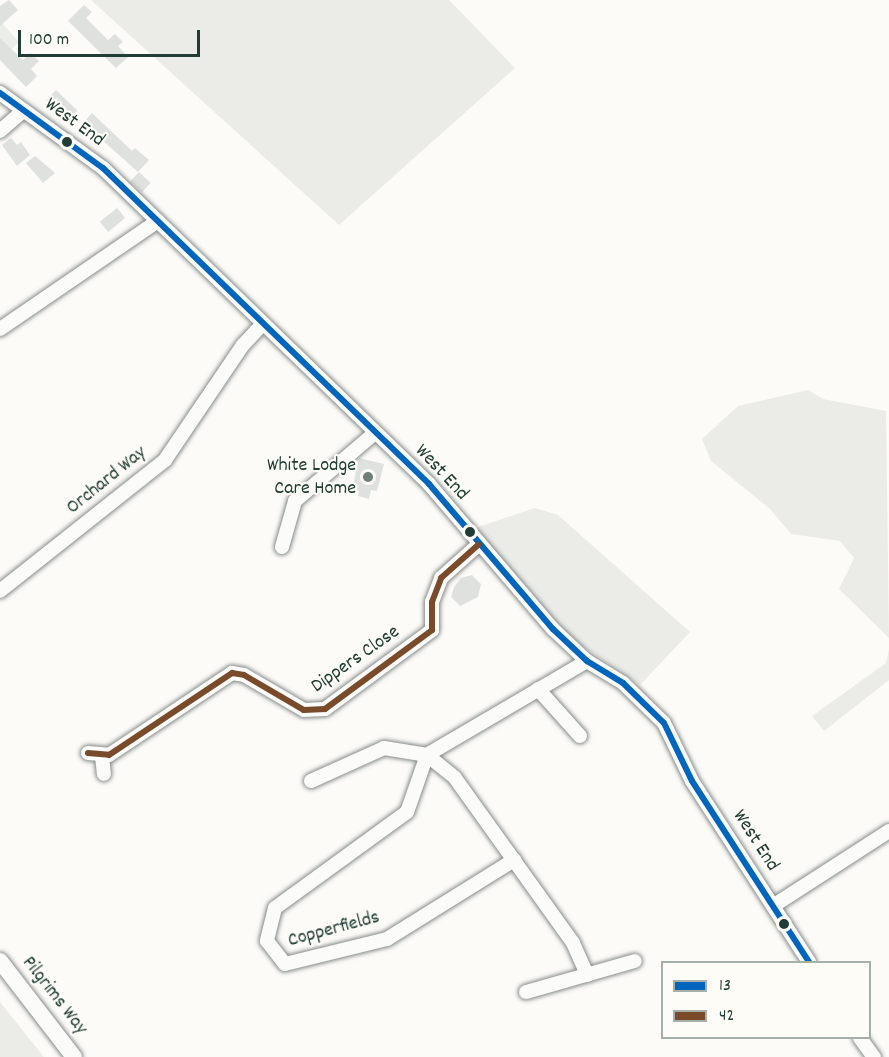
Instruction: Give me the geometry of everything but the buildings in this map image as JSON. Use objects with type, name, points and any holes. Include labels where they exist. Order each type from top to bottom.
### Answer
[{"type":"street","name":"West End","points":[[0,93],[103,168],[261,326],[429,484],[478,545],[587,661],[624,683],[664,723],[692,781],[807,961]]},
{"type":"street","points":[[0,131],[23,111]]},
{"type":"street","points":[[0,329],[158,221]]},
{"type":"street","name":"Orchard Way","points":[[0,591],[165,460],[243,345],[261,326]]},
{"type":"street","points":[[282,547],[295,501],[375,433]]},
{"type":"street","name":"Dippers Close","points":[[102,756],[232,673],[244,675],[304,710],[325,709],[432,630],[432,602],[441,578],[478,545]]},
{"type":"street","points":[[427,755],[587,661]]},
{"type":"street","points":[[538,690],[580,736]]},
{"type":"street","points":[[311,781],[384,748],[427,755],[455,778],[573,944],[587,975]]},
{"type":"street","points":[[88,753],[102,756],[104,774]]},
{"type":"street","name":"Copperfields","points":[[427,755],[407,812],[275,908],[267,941],[285,964],[387,939],[514,860]]},
{"type":"street","points":[[773,906],[889,831]]},
{"type":"street","name":"Pilgrims Way","points":[[0,961],[74,1057]]},
{"type":"street","points":[[526,992],[635,961]]},
{"type":"street","points":[[861,1039],[874,1057]]},
{"type":"shaded area","points":[[91,0],[449,0],[515,68],[339,225]]},
{"type":"shaded area","points":[[0,21],[19,42],[0,60]]},
{"type":"shaded area","points":[[808,390],[823,399],[886,411],[889,638],[839,589],[854,558],[840,541],[791,534],[770,509],[711,461],[702,439],[738,406]]},
{"type":"shaded area","points":[[535,508],[558,515],[690,632],[640,685],[572,639],[475,528]]},
{"type":"shaded area","points":[[889,649],[889,680],[824,731],[812,716],[886,663]]},
{"type":"shaded area","points":[[0,1002],[44,1057],[0,1057]]},
{"type":"transit line","name":"13","points":[[0,93],[103,168],[429,484],[553,629],[587,661],[623,683],[664,723],[692,781],[808,961]]},
{"type":"transit line","name":"42","points":[[88,753],[109,755],[232,673],[244,675],[304,710],[325,709],[432,630],[432,602],[441,578],[478,545]]},
{"type":"place","name":"White Lodge Care Home","points":[[368,477]]}]
